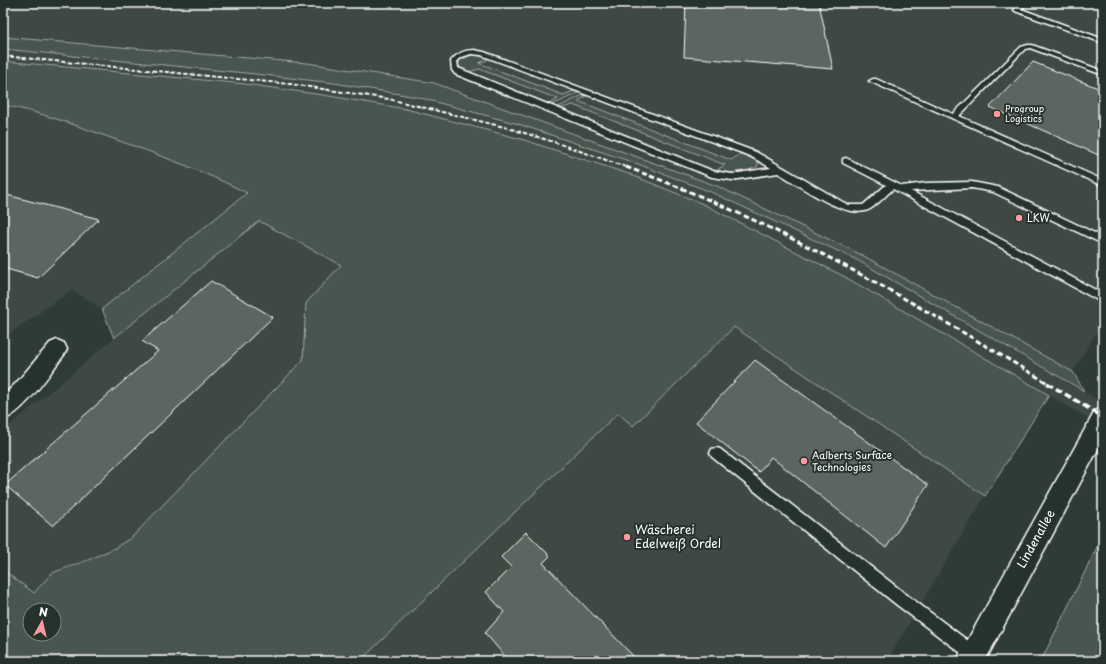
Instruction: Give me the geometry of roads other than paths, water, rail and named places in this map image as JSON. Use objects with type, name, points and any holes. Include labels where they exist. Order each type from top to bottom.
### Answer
[{"type":"street","points":[[3,410],[25,389],[57,349]]},
{"type":"street","name":"Lindenallee","points":[[972,657],[1103,418]]},
{"type":"lane","points":[[1024,3],[1017,10],[1103,42]]},
{"type":"lane","points":[[955,116],[1023,48],[1030,46],[1103,73]]},
{"type":"lane","points":[[777,170],[732,177],[712,174],[458,72],[454,69],[454,61],[456,58],[466,53],[482,53],[753,154],[777,170],[848,209],[855,210],[866,207],[893,184]]},
{"type":"lane","points":[[873,81],[955,116],[1103,183]]},
{"type":"lane","points":[[846,161],[893,184],[1103,299]]},
{"type":"lane","points":[[901,189],[926,186],[972,185],[986,187],[1004,193],[1103,241]]},
{"type":"lane","points":[[716,453],[972,657]]},
{"type":"railway","points":[[3,56],[290,84],[389,99],[508,128],[629,168]]},
{"type":"railway","points":[[626,167],[682,188],[736,212],[843,265],[947,323],[1049,384]]},
{"type":"railway","points":[[1047,383],[1103,417]]},
{"type":"place","name":"Progroup Logistics","points":[[997,114]]},
{"type":"place","name":"LKW","points":[[1019,218]]},
{"type":"place","name":"Aalberts Surface Technologies","points":[[804,461]]},
{"type":"place","name":"Wäscherei Edelweiß Ordel","points":[[627,537]]}]
